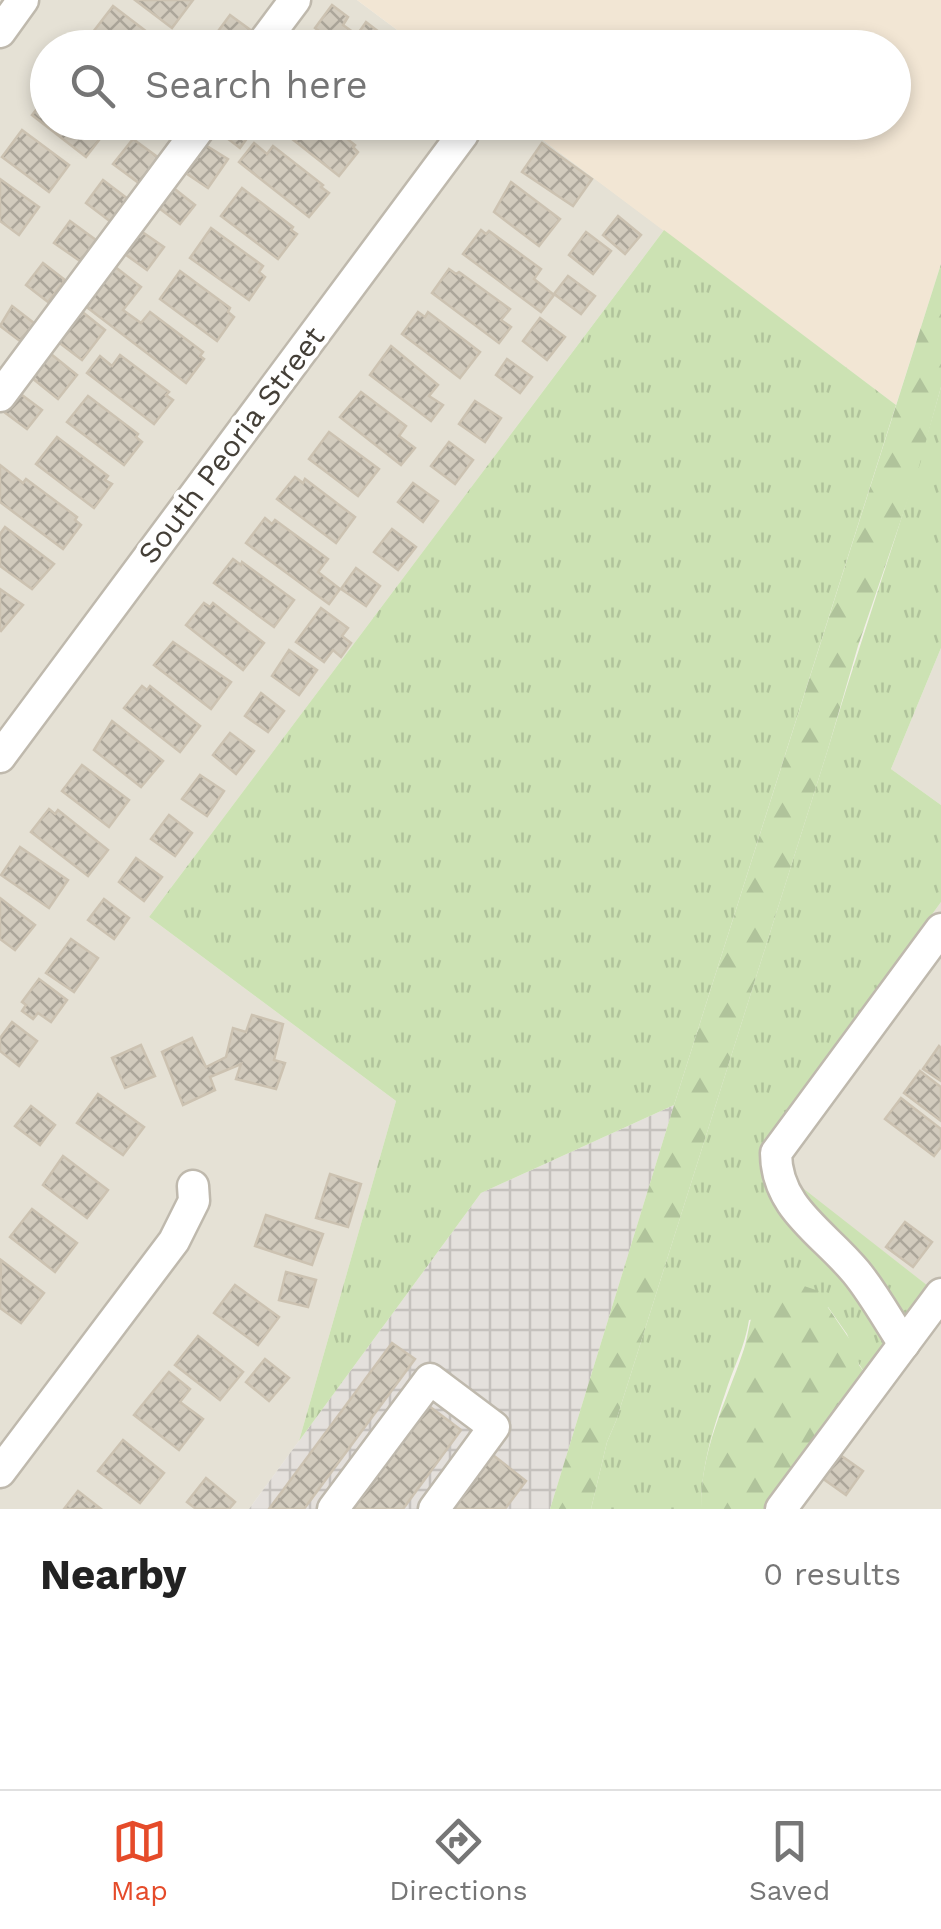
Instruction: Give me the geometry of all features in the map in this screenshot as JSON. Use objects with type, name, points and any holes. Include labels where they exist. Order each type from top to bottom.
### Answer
[{"type":"street","points":[[0,32],[24,0]]},
{"type":"street","points":[[273,30],[295,0]]},
{"type":"street","points":[[0,396],[191,140]]},
{"type":"street","name":"South Peoria Street","points":[[1,754],[459,140]]},
{"type":"street","points":[[904,1344],[857,1273],[796,1210],[778,1182],[776,1153],[941,928]]},
{"type":"street","points":[[0,1472],[174,1241],[194,1201],[193,1186]]},
{"type":"street","points":[[781,1509],[941,1294]]},
{"type":"street","points":[[334,1509],[430,1379],[494,1427],[434,1509]]},
{"type":"shaded area","points":[[0,0],[357,0],[397,30],[30,30],[30,140],[543,140],[664,230],[149,917],[396,1101],[299,1441],[249,1509],[0,1509]]},
{"type":"shaded area","points":[[357,0],[941,0],[941,264],[896,405],[543,140],[911,140],[911,30],[397,30]]},
{"type":"shaded area","points":[[941,648],[941,805],[891,769]]},
{"type":"shaded area","points":[[941,902],[941,1509],[772,1509],[932,1289],[758,1155]]},
{"type":"shaded area","points":[[674,1105],[550,1509],[249,1509],[481,1193]]},
{"type":"green space","points":[[664,230],[896,405],[674,1105],[481,1193],[299,1441],[396,1101],[149,917]]},
{"type":"green space","points":[[941,264],[941,387],[918,470],[858,646],[607,1442],[591,1509],[550,1509],[674,1105]]},
{"type":"green space","points":[[941,387],[941,648],[891,769],[941,805],[941,902],[759,1154],[932,1289],[868,1378],[847,1334],[828,1307],[749,1320],[712,1436],[701,1509],[591,1509],[607,1442]]},
{"type":"green space","points":[[789,1281],[816,1290],[857,1350],[859,1365],[868,1378],[772,1509],[701,1509],[705,1466],[715,1427],[752,1316],[768,1294]]},
{"type":"building","points":[[135,0],[193,0],[172,28]]},
{"type":"building","points":[[332,5],[348,17],[343,25],[350,30],[318,30],[315,28]]},
{"type":"building","points":[[113,6],[144,30],[95,30]]},
{"type":"building","points":[[230,15],[251,30],[219,30]]},
{"type":"building","points":[[366,22],[376,30],[360,30]]},
{"type":"building","points":[[22,130],[30,140],[69,165],[49,192],[2,157]]},
{"type":"building","points":[[64,140],[99,140],[86,157]]},
{"type":"building","points":[[132,140],[159,158],[140,184],[113,164]]},
{"type":"building","points":[[229,140],[246,140],[240,148]]},
{"type":"building","points":[[293,140],[349,140],[358,152],[339,176]]},
{"type":"building","points":[[202,143],[228,159],[208,188],[184,172]]},
{"type":"building","points":[[254,143],[267,154],[273,146],[329,193],[309,217],[239,162]]},
{"type":"building","points":[[542,143],[592,179],[573,206],[522,172]]},
{"type":"building","points":[[0,179],[39,207],[19,235],[0,221]]},
{"type":"building","points":[[103,180],[128,199],[111,222],[86,203]]},
{"type":"building","points":[[511,182],[560,219],[539,246],[494,212]]},
{"type":"building","points":[[171,186],[195,205],[180,224],[155,205]]},
{"type":"building","points":[[242,188],[297,234],[278,259],[221,216]]},
{"type":"building","points":[[618,216],[641,235],[625,254],[603,235]]},
{"type":"building","points":[[70,221],[96,240],[80,261],[54,243]]},
{"type":"building","points":[[211,228],[263,266],[259,272],[265,277],[249,300],[190,258]]},
{"type":"building","points":[[138,229],[164,247],[147,270],[122,252]]},
{"type":"building","points":[[481,230],[486,234],[489,231],[541,269],[534,279],[554,295],[541,312],[463,254]]},
{"type":"building","points":[[586,232],[611,251],[593,274],[569,255]]},
{"type":"building","points":[[43,263],[65,280],[48,302],[26,285]]},
{"type":"building","points":[[114,266],[141,287],[123,310],[141,323],[150,312],[203,352],[200,356],[204,359],[186,383],[84,305]]},
{"type":"building","points":[[449,269],[510,309],[501,320],[511,327],[499,343],[432,293]]},
{"type":"building","points":[[180,271],[230,308],[228,312],[234,317],[217,341],[160,299]]},
{"type":"building","points":[[568,276],[595,296],[581,314],[554,294]]},
{"type":"building","points":[[12,306],[34,323],[20,341],[0,326]]},
{"type":"building","points":[[80,310],[105,330],[82,360],[57,341]]},
{"type":"building","points":[[418,312],[425,317],[428,312],[480,352],[460,378],[402,334]]},
{"type":"building","points":[[540,318],[565,337],[547,360],[523,341]]},
{"type":"building","points":[[391,346],[438,385],[429,396],[443,405],[431,421],[370,375]]},
{"type":"building","points":[[51,354],[77,375],[58,399],[32,378]]},
{"type":"building","points":[[120,355],[169,392],[166,395],[173,400],[154,424],[87,373],[100,356],[112,366]]},
{"type":"building","points":[[507,359],[532,377],[520,393],[496,375]]},
{"type":"building","points":[[18,392],[42,410],[27,429],[4,412]]},
{"type":"building","points":[[361,392],[406,426],[399,436],[415,448],[401,465],[340,417]]},
{"type":"building","points":[[88,396],[138,434],[136,437],[142,442],[124,465],[67,422]]},
{"type":"building","points":[[475,401],[501,418],[485,442],[459,424]]},
{"type":"building","points":[[329,432],[379,469],[358,496],[309,459]]},
{"type":"building","points":[[57,437],[108,476],[105,480],[112,484],[94,508],[36,464]]},
{"type":"building","points":[[449,442],[473,460],[455,484],[431,466]]},
{"type":"building","points":[[0,465],[77,517],[75,520],[81,525],[63,549],[0,502]]},
{"type":"building","points":[[295,477],[303,483],[305,479],[355,517],[336,543],[277,499]]},
{"type":"building","points":[[413,483],[438,501],[423,522],[398,502]]},
{"type":"building","points":[[265,518],[272,524],[275,520],[328,559],[318,572],[340,589],[329,604],[246,543]]},
{"type":"building","points":[[5,527],[54,564],[32,589],[0,566],[0,534]]},
{"type":"building","points":[[392,529],[416,547],[398,570],[374,552]]},
{"type":"building","points":[[233,559],[294,600],[274,627],[214,583]]},
{"type":"building","points":[[356,568],[380,586],[366,606],[341,589]]},
{"type":"building","points":[[0,589],[23,605],[1,631],[0,630]]},
{"type":"building","points":[[204,603],[210,607],[213,603],[264,643],[243,670],[186,625]]},
{"type":"building","points":[[321,608],[348,628],[342,636],[351,643],[341,657],[333,650],[324,662],[296,642]]},
{"type":"building","points":[[173,642],[231,682],[211,709],[154,665]]},
{"type":"building","points":[[289,650],[317,670],[299,695],[272,676]]},
{"type":"building","points":[[142,686],[147,690],[150,686],[200,726],[180,752],[124,708]]},
{"type":"building","points":[[261,693],[284,711],[268,732],[245,716]]},
{"type":"building","points":[[112,721],[163,761],[141,787],[94,750]]},
{"type":"building","points":[[230,733],[254,751],[236,774],[213,755]]},
{"type":"building","points":[[82,765],[129,800],[109,827],[62,791]]},
{"type":"building","points":[[200,775],[224,791],[207,816],[182,799]]},
{"type":"building","points":[[49,809],[55,814],[58,810],[108,850],[88,876],[31,832]]},
{"type":"building","points":[[169,815],[192,833],[175,856],[151,839]]},
{"type":"building","points":[[20,847],[68,880],[49,908],[1,875]]},
{"type":"building","points":[[136,858],[162,877],[144,901],[119,882]]},
{"type":"building","points":[[0,898],[35,925],[15,950],[0,939]]},
{"type":"building","points":[[104,899],[129,918],[114,939],[88,920]]},
{"type":"building","points":[[71,939],[98,958],[74,992],[46,973]]},
{"type":"building","points":[[39,979],[67,1000],[51,1022],[38,1013],[33,1019],[22,1011],[26,1005],[22,1002]]},
{"type":"building","points":[[252,1015],[283,1024],[274,1060],[285,1063],[276,1089],[236,1079],[241,1064],[210,1077],[215,1090],[183,1105],[162,1052],[192,1038],[206,1067],[226,1057],[233,1028],[246,1032]]},
{"type":"building","points":[[12,1022],[37,1041],[19,1066],[0,1051],[0,1038]]},
{"type":"building","points":[[141,1045],[155,1076],[125,1088],[112,1058]]},
{"type":"building","points":[[941,1048],[941,1081],[923,1069]]},
{"type":"building","points":[[920,1071],[941,1087],[941,1121],[904,1093]]},
{"type":"building","points":[[98,1094],[144,1127],[123,1155],[77,1123]]},
{"type":"building","points":[[901,1098],[941,1129],[941,1147],[934,1156],[885,1119]]},
{"type":"building","points":[[31,1106],[55,1125],[40,1145],[15,1126]]},
{"type":"building","points":[[63,1156],[108,1190],[87,1218],[43,1185]]},
{"type":"building","points":[[330,1174],[361,1184],[348,1227],[316,1218]]},
{"type":"building","points":[[32,1209],[77,1243],[55,1272],[10,1237]]},
{"type":"building","points":[[266,1215],[323,1234],[312,1265],[255,1246]]},
{"type":"building","points":[[905,1222],[932,1242],[913,1267],[886,1247]]},
{"type":"building","points":[[1,1260],[44,1293],[21,1323],[0,1308]]},
{"type":"building","points":[[286,1272],[316,1280],[308,1307],[279,1300]]},
{"type":"building","points":[[235,1285],[279,1317],[258,1345],[214,1313]]},
{"type":"building","points":[[198,1336],[243,1372],[220,1400],[175,1365]]},
{"type":"building","points":[[392,1343],[415,1359],[304,1509],[269,1509]]},
{"type":"building","points":[[265,1359],[289,1378],[269,1401],[246,1382]]},
{"type":"building","points":[[169,1372],[190,1389],[180,1402],[203,1419],[179,1450],[134,1415]]},
{"type":"building","points":[[429,1406],[461,1430],[403,1509],[353,1509]]},
{"type":"building","points":[[123,1440],[164,1473],[140,1503],[98,1471]]},
{"type":"building","points":[[836,1452],[863,1471],[846,1495],[819,1476]]},
{"type":"building","points":[[493,1455],[526,1481],[505,1509],[452,1509]]},
{"type":"building","points":[[206,1478],[235,1502],[229,1509],[196,1509],[187,1502]]},
{"type":"building","points":[[78,1491],[101,1509],[64,1509]]}]
